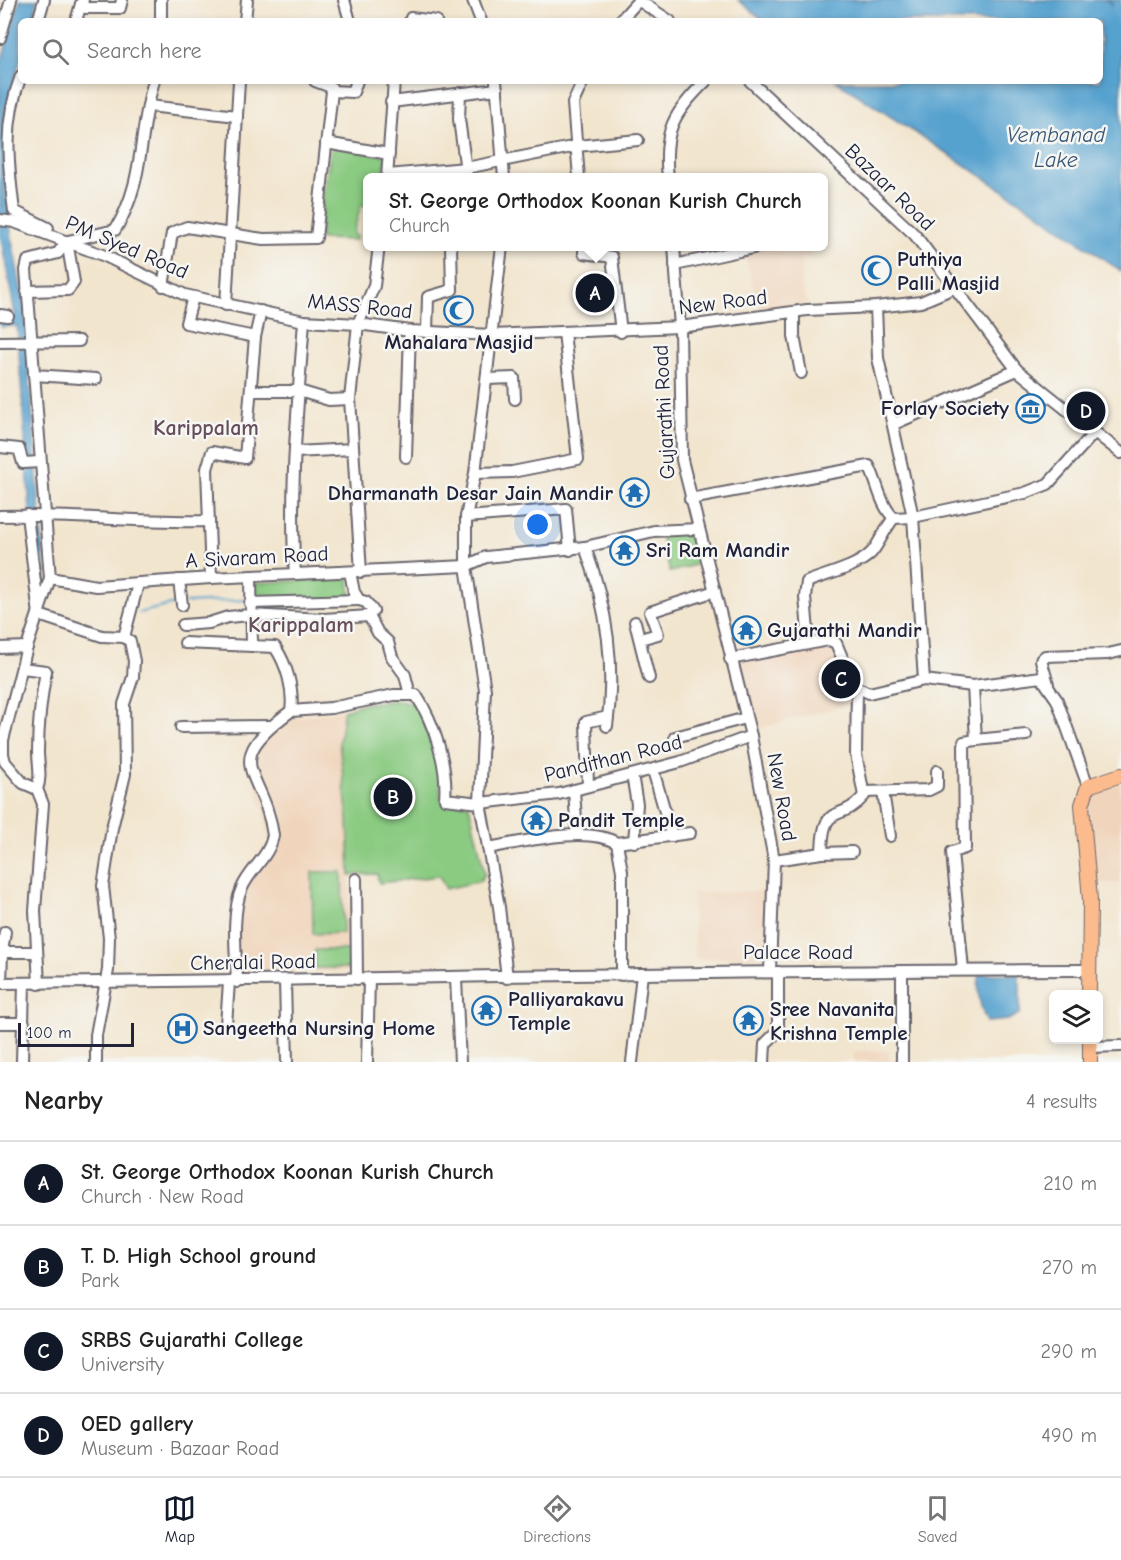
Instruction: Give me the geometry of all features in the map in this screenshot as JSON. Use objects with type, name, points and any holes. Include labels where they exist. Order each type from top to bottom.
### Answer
[{"type":"main road","points":[[1089,990],[1090,900],[1082,805],[1088,786],[1121,775]]},
{"type":"main road","points":[[1090,1044],[1090,1062]]},
{"type":"street","points":[[0,38],[11,0]]},
{"type":"street","points":[[39,18],[44,0]]},
{"type":"street","points":[[82,2],[86,8],[120,8],[122,0]]},
{"type":"street","points":[[161,0],[161,18]]},
{"type":"street","points":[[245,18],[247,0]]},
{"type":"street","points":[[344,0],[349,18]]},
{"type":"street","points":[[473,0],[480,18]]},
{"type":"street","points":[[623,18],[638,0],[665,18]]},
{"type":"street","points":[[77,18],[82,2]]},
{"type":"street","points":[[18,84],[12,100],[8,132],[14,211],[65,237],[74,282],[68,290],[27,291]]},
{"type":"street","points":[[37,789],[23,783],[5,762],[3,754],[3,740],[27,647],[50,578],[43,514],[34,375],[26,342],[26,270],[28,261],[58,253],[67,242],[115,230],[124,216],[136,186],[153,84]]},
{"type":"street","points":[[226,305],[239,84]]},
{"type":"street","points":[[163,286],[172,233],[187,227],[263,239],[316,238],[332,91],[332,87],[324,84]]},
{"type":"street","points":[[332,91],[352,92],[356,84]]},
{"type":"street","points":[[388,173],[394,84]]},
{"type":"street","points":[[579,173],[573,103],[582,84]]},
{"type":"street","points":[[668,173],[667,136],[687,99],[703,84]]},
{"type":"street","name":"Bazaar Road","points":[[753,84],[915,235],[1017,370],[1121,453]]},
{"type":"street","points":[[391,102],[460,93],[496,85],[504,173]]},
{"type":"street","points":[[460,93],[459,119],[466,172]]},
{"type":"street","points":[[149,106],[237,116]]},
{"type":"street","points":[[446,173],[466,172],[577,146],[638,140]]},
{"type":"street","points":[[326,143],[389,154]]},
{"type":"street","name":"PM Syed Road","points":[[0,220],[14,222],[105,256],[163,286],[193,297],[226,305]]},
{"type":"street","points":[[361,572],[350,399],[358,324],[374,286],[378,251]]},
{"type":"street","points":[[427,332],[428,297],[452,290],[450,251]]},
{"type":"street","points":[[501,251],[475,473],[466,517],[466,566],[485,690],[480,803],[507,978]]},
{"type":"street","points":[[584,251],[584,253],[612,257],[621,332]]},
{"type":"street","name":"Gujarathi Road","points":[[674,251],[680,327],[682,460],[698,529]]},
{"type":"street","points":[[675,265],[739,251]]},
{"type":"street","name":"New Road","points":[[492,335],[621,332],[680,327],[794,312],[876,308],[921,302],[956,287]]},
{"type":"street","points":[[193,297],[186,323],[255,337]]},
{"type":"street","name":"MASS Road","points":[[226,305],[304,321],[358,324],[410,331],[492,335]]},
{"type":"street","points":[[876,308],[878,358],[913,517],[924,680]]},
{"type":"street","points":[[211,578],[207,469],[212,452],[245,458],[255,337],[261,311]]},
{"type":"street","points":[[794,312],[794,336],[801,373]]},
{"type":"street","points":[[295,574],[293,536],[295,452],[304,321]]},
{"type":"street","points":[[406,457],[410,331]]},
{"type":"street","points":[[475,473],[512,472],[578,459],[564,332]]},
{"type":"street","points":[[0,342],[79,341]]},
{"type":"street","points":[[894,424],[1017,370]]},
{"type":"street","points":[[34,375],[96,379]]},
{"type":"street","points":[[487,379],[514,378],[515,399]]},
{"type":"street","points":[[251,391],[299,392],[329,400],[350,399]]},
{"type":"street","points":[[690,499],[869,466],[876,477],[885,510],[894,518],[913,517],[1024,493],[1048,484],[1094,433]]},
{"type":"street","points":[[0,447],[19,449],[23,463],[40,462]]},
{"type":"street","points":[[295,452],[352,449]]},
{"type":"street","points":[[466,517],[566,509],[570,550]]},
{"type":"street","points":[[0,516],[43,514],[98,520],[209,521]]},
{"type":"street","points":[[27,515],[39,615]]},
{"type":"street","points":[[809,643],[805,597],[807,582],[861,561],[872,552],[882,532],[894,518]]},
{"type":"street","name":"New Road","points":[[698,529],[730,659],[752,736],[774,860],[774,972],[778,1031],[765,1044],[764,1062]]},
{"type":"street","name":"A Sivaram Road","points":[[50,578],[96,586],[466,566],[486,557],[570,550],[654,531],[698,529]]},
{"type":"street","points":[[585,547],[604,602],[612,701],[608,721],[586,722],[588,786]]},
{"type":"street","points":[[350,572],[354,592],[359,600]]},
{"type":"street","points":[[250,576],[252,646]]},
{"type":"street","points":[[179,580],[182,603]]},
{"type":"street","points":[[124,637],[138,584]]},
{"type":"street","points":[[640,639],[658,634],[650,612],[715,591]]},
{"type":"street","points":[[183,625],[250,615],[324,620],[369,616],[373,611],[366,602],[359,600],[250,603]]},
{"type":"street","points":[[39,615],[102,636],[124,637],[130,641],[133,677],[124,704],[124,783],[112,828],[103,886],[109,938],[108,970],[96,1035],[96,1062]]},
{"type":"street","points":[[226,1025],[233,982],[238,899],[247,880],[272,844],[273,835],[251,770],[249,758],[252,745],[271,726],[291,711],[331,708],[394,695],[410,694],[405,675],[392,657],[388,642],[378,633],[369,616]]},
{"type":"street","points":[[636,622],[649,678]]},
{"type":"street","points":[[730,659],[809,643],[829,640],[836,643],[857,689],[856,754],[865,792],[861,800],[824,825],[822,853]]},
{"type":"street","points":[[185,643],[274,647],[282,658],[293,697],[291,711]]},
{"type":"street","points":[[0,648],[27,647]]},
{"type":"street","points":[[1088,786],[1057,700],[1048,684],[1041,660],[1045,656],[1108,654],[1121,651]]},
{"type":"street","points":[[22,668],[46,671],[40,704],[38,754],[40,782],[37,789],[43,811],[35,904],[39,984]]},
{"type":"street","points":[[857,689],[869,693],[924,680],[973,686],[1032,676],[1041,677],[1048,684]]},
{"type":"street","points":[[973,686],[976,740]]},
{"type":"street","name":"Pandithan Road","points":[[410,694],[416,695],[420,702],[438,748],[446,778],[445,799],[480,803],[560,794],[680,762],[752,736]]},
{"type":"street","points":[[675,737],[746,718]]},
{"type":"street","points":[[181,727],[271,726]]},
{"type":"street","points":[[963,970],[952,852],[965,848],[964,742],[1026,735]]},
{"type":"street","points":[[653,770],[672,836]]},
{"type":"street","points":[[865,792],[928,790],[938,786],[937,771]]},
{"type":"street","points":[[632,775],[637,804],[634,842]]},
{"type":"street","points":[[574,790],[577,836]]},
{"type":"street","points":[[883,792],[890,836]]},
{"type":"street","points":[[488,848],[577,836],[597,835],[617,843],[690,833]]},
{"type":"street","points":[[617,843],[622,871],[622,975]]},
{"type":"street","points":[[774,860],[822,853],[852,852]]},
{"type":"street","points":[[356,879],[357,979]]},
{"type":"street","points":[[0,983],[5,932]]},
{"type":"street","points":[[2,952],[37,952]]},
{"type":"street","name":"Palace Road","points":[[507,978],[774,972],[1089,970]]},
{"type":"street","points":[[902,971],[902,1062]]},
{"type":"street","points":[[632,1062],[642,974]]},
{"type":"street","name":"Cheralai Road","points":[[0,983],[507,978]]},
{"type":"street","points":[[367,1062],[369,979]]},
{"type":"street","points":[[456,979],[460,1062]]},
{"type":"street","points":[[285,981],[287,1062]]},
{"type":"street","points":[[22,1062],[24,983]]},
{"type":"street","points":[[0,1023],[24,1023]]},
{"type":"street","points":[[1100,1044],[1121,1046]]},
{"type":"shaded area","points":[[810,251],[810,255],[801,259],[801,286],[808,304],[761,312],[744,253]]},
{"type":"shaded area","points":[[832,645],[851,697],[838,707],[753,730],[735,663]]},
{"type":"shaded area","points":[[344,710],[339,742],[348,819],[352,971],[238,972],[239,899],[272,848],[253,771],[256,749],[293,718]]},
{"type":"shaded area","points":[[1121,783],[1121,883],[1091,883],[1088,807],[1094,792],[1102,787]]},
{"type":"shaded area","points":[[767,891],[769,957],[695,959],[692,893]]},
{"type":"shaded area","points":[[854,1051],[888,1051],[890,1062],[854,1062]]},
{"type":"green space","points":[[332,146],[386,156],[384,173],[363,173],[363,205],[361,205],[353,235],[357,236],[356,240],[320,239],[323,193]]},
{"type":"green space","points":[[682,531],[695,535],[705,562],[670,572],[661,536]]},
{"type":"green space","points":[[349,578],[351,602],[256,609],[254,583]]},
{"type":"green space","points":[[399,700],[416,704],[438,760],[441,800],[469,805],[485,874],[480,881],[446,889],[439,876],[379,883],[377,874],[350,875],[348,819],[339,742],[344,710],[362,704]]},
{"type":"green space","points":[[312,872],[342,872],[343,933],[313,934]]},
{"type":"green space","points":[[315,950],[351,950],[351,968],[315,968]]},
{"type":"water","points":[[20,0],[37,0],[34,18],[18,18],[18,68],[7,104],[5,185],[12,241],[24,303],[45,580],[41,588],[36,583],[33,553],[17,326],[0,327],[0,317],[11,317],[15,314],[0,234],[0,65]]},
{"type":"water","name":"Vembanad Lake","points":[[738,0],[1121,0],[1121,271],[1035,211],[841,84],[1103,84],[1103,18],[760,18]]},
{"type":"water","points":[[980,974],[1018,974],[1020,1013],[1008,1020],[987,1022],[979,998]]},
{"type":"waterway","points":[[185,603],[245,600]]},
{"type":"waterway","points":[[138,613],[179,603]]},
{"type":"ferry route","points":[[1107,0],[1121,12]]},
{"type":"place","name":"Puthiya Palli Masjid","points":[[876,271]]},
{"type":"place","name":"St. George Orthodox Koonan Kurish Church","points":[[595,293]]},
{"type":"place","name":"Mahalara Masjid","points":[[459,311]]},
{"type":"place","name":"Forlay Society","points":[[1030,408]]},
{"type":"place","name":"OED gallery","points":[[1086,411]]},
{"type":"place","name":"Dharmanath Desar Jain Mandir","points":[[634,493]]},
{"type":"place","name":"Sri Ram Mandir","points":[[625,550]]},
{"type":"place","name":"Gujarathi Mandir","points":[[746,630]]},
{"type":"place","name":"SRBS Gujarathi College","points":[[841,679]]},
{"type":"place","name":"T. D. High School ground","points":[[393,797]]},
{"type":"place","name":"Pandit Temple","points":[[537,820]]},
{"type":"place","name":"Palliyarakavu Temple","points":[[487,1011]]},
{"type":"place","name":"Sree Navanita Krishna Temple","points":[[749,1021]]},
{"type":"place","name":"Sangeetha Nursing Home","points":[[182,1028]]},
{"type":"district","name":"Karippalam","points":[[206,427]]},
{"type":"district","name":"Karippalam","points":[[301,624]]}]
